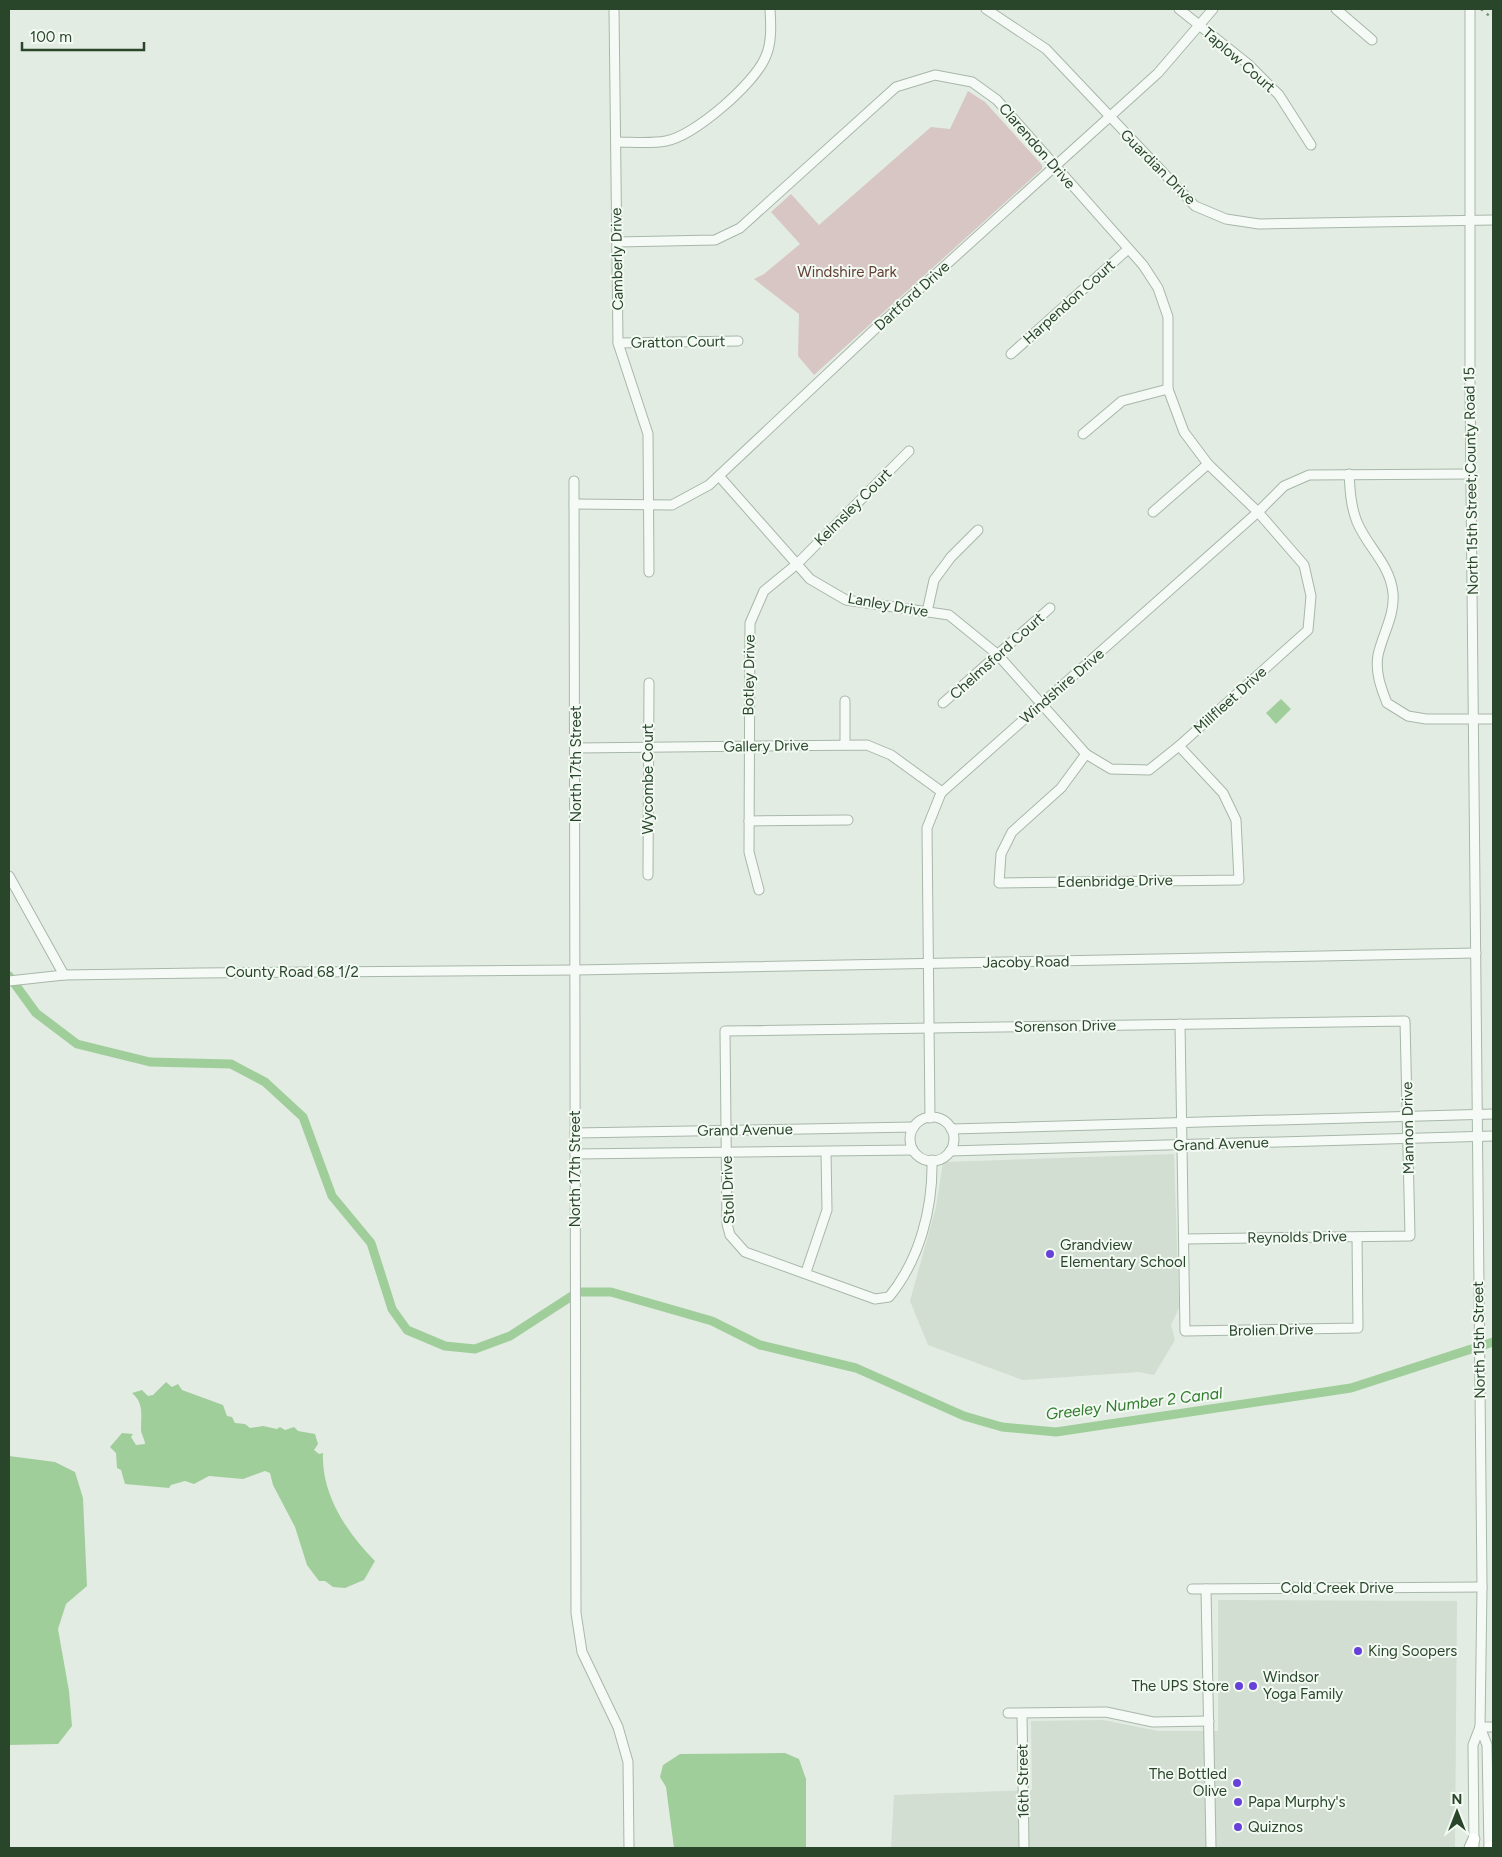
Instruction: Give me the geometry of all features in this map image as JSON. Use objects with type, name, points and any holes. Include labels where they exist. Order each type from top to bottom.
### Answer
[{"type":"street","name":"Camberly Drive","points":[[614,9],[618,343],[648,434],[649,572]]},
{"type":"street","points":[[616,142],[667,141],[694,130],[747,84],[766,58],[771,35],[770,9]]},
{"type":"street","name":"Guardian Drive","points":[[986,9],[1046,48],[1195,206],[1226,218],[1259,224],[1493,220]]},
{"type":"street","name":"Taplow Court","points":[[1179,9],[1248,64],[1279,95],[1311,145]]},
{"type":"street","name":"Dartford Drive","points":[[574,504],[672,505],[709,485],[874,330],[1158,73],[1212,9]]},
{"type":"street","points":[[1336,9],[1372,40]]},
{"type":"street","name":"North 15th Street;County Road 15","points":[[1470,9],[1469,221],[1476,953]]},
{"type":"street","name":"Clarendon Drive","points":[[617,242],[715,240],[740,228],[896,87],[935,75],[972,82],[997,100],[1127,250],[1143,265],[1158,288],[1168,317],[1168,389],[1184,432],[1208,464],[1258,512]]},
{"type":"street","name":"Harpendon Court","points":[[1011,354],[1127,250]]},
{"type":"street","name":"Gratton Court","points":[[618,343],[738,341]]},
{"type":"street","points":[[1083,434],[1122,401],[1168,389]]},
{"type":"street","name":"Kelmsley Court","points":[[797,564],[909,451]]},
{"type":"street","points":[[1153,512],[1208,464]]},
{"type":"street","points":[[1349,474],[1351,502],[1357,523],[1367,541],[1382,558],[1390,576],[1393,593],[1393,613],[1378,657],[1378,678],[1387,703],[1408,716],[1426,719],[1493,719]]},
{"type":"street","name":"Windshire Drive","points":[[930,1118],[927,828],[942,792],[1258,512],[1284,486],[1309,475],[1471,474]]},
{"type":"street","name":"Lanley Drive","points":[[719,476],[810,578],[846,600],[950,615],[997,654],[1042,703]]},
{"type":"street","name":"North 17th Street","points":[[574,481],[576,748],[576,1613],[582,1652],[618,1727],[628,1762],[629,1848]]},
{"type":"street","name":"Millfleet Drive","points":[[1042,703],[1086,754],[1111,769],[1149,770],[1179,746],[1308,630],[1311,596],[1304,565],[1258,512]]},
{"type":"street","points":[[927,612],[934,580],[951,557],[978,530]]},
{"type":"street","name":"Botley Drive","points":[[759,890],[749,852],[750,623],[764,591],[797,564]]},
{"type":"street","name":"Chelmsford Court","points":[[943,703],[1050,608]]},
{"type":"street","name":"Wycombe Court","points":[[648,875],[649,682]]},
{"type":"street","points":[[845,701],[846,745]]},
{"type":"street","name":"Gallery Drive","points":[[576,748],[867,745],[891,755],[942,792]]},
{"type":"street","name":"Edenbridge Drive","points":[[1086,754],[1061,788],[1012,832],[1001,854],[999,883],[1239,880],[1236,820],[1223,793],[1179,746]]},
{"type":"street","points":[[749,821],[848,820]]},
{"type":"street","points":[[9,876],[64,975]]},
{"type":"street","name":"Jacoby Road","points":[[576,970],[1476,953]]},
{"type":"street","name":"North 15th Street","points":[[1472,1845],[1473,1745],[1480,1727],[1482,1587],[1476,953]]},
{"type":"street","name":"County Road 68 1/2","points":[[9,981],[64,975],[576,970]]},
{"type":"street","name":"Sorenson Drive","points":[[724,1031],[1405,1021]]},
{"type":"street","name":"Mannon Drive","points":[[1405,1021],[1410,1236]]},
{"type":"street","points":[[1180,1024],[1184,1239]]},
{"type":"street","name":"Stoll Drive","points":[[724,1031],[727,1224],[733,1239],[745,1252],[806,1272],[875,1299],[888,1297],[916,1250],[927,1218],[932,1195],[932,1160]]},
{"type":"street","name":"Grand Avenue","points":[[951,1129],[1493,1114]]},
{"type":"street","points":[[930,1118],[940,1119],[951,1129],[953,1142],[950,1151],[942,1158],[932,1160],[922,1158],[912,1150],[910,1141],[914,1127],[919,1122],[930,1118]]},
{"type":"street","name":"Grand Avenue","points":[[575,1133],[914,1127]]},
{"type":"street","name":"Grand Avenue","points":[[950,1151],[1493,1136]]},
{"type":"street","name":"Grand Avenue","points":[[576,1154],[912,1150]]},
{"type":"street","points":[[806,1272],[827,1210],[826,1152]]},
{"type":"street","name":"Reynolds Drive","points":[[1184,1239],[1410,1236]]},
{"type":"street","name":"Brolien Drive","points":[[1184,1239],[1184,1331],[1358,1328],[1357,1237]]},
{"type":"street","name":"Cold Creek Drive","points":[[1192,1589],[1482,1587]]},
{"type":"street","points":[[1206,1589],[1211,1848]]},
{"type":"street","points":[[1008,1713],[1106,1712],[1153,1722],[1209,1721]]},
{"type":"street","name":"16th Street","points":[[1022,1714],[1024,1848]]},
{"type":"street","points":[[1480,1727],[1493,1727]]},
{"type":"street","name":"North 15th Street","points":[[1480,1727],[1487,1745],[1490,1848]]},
{"type":"shaded area","points":[[1281,699],[1291,709],[1276,724],[1266,713]]},
{"type":"shaded area","name":"Grandview Elementary School","points":[[1174,1154],[1179,1308],[1171,1325],[1175,1340],[1154,1375],[1139,1372],[1023,1380],[928,1345],[910,1301],[936,1207],[943,1162]]},
{"type":"shaded area","points":[[166,1382],[172,1387],[178,1384],[182,1390],[223,1405],[227,1416],[232,1417],[235,1423],[245,1424],[250,1428],[263,1426],[277,1429],[280,1427],[285,1430],[294,1427],[298,1431],[315,1434],[318,1444],[314,1450],[319,1454],[323,1453],[326,1483],[331,1498],[355,1538],[375,1561],[364,1580],[345,1588],[333,1587],[325,1581],[319,1581],[307,1565],[295,1527],[273,1485],[270,1473],[265,1471],[243,1479],[209,1476],[194,1484],[185,1481],[171,1485],[169,1488],[125,1484],[121,1470],[117,1468],[116,1453],[110,1447],[122,1433],[133,1434],[131,1437],[136,1445],[145,1444],[141,1431],[140,1405],[132,1393],[142,1390],[148,1396],[153,1395]]},
{"type":"shaded area","points":[[9,1456],[55,1462],[75,1472],[83,1498],[87,1586],[66,1604],[58,1629],[69,1691],[72,1726],[58,1744],[9,1745]]},
{"type":"shaded area","points":[[1218,1600],[1457,1601],[1455,1848],[891,1848],[894,1795],[1032,1790],[1031,1721],[1103,1720],[1158,1731],[1218,1731]]},
{"type":"shaded area","points":[[785,1753],[799,1759],[806,1779],[806,1848],[674,1848],[666,1787],[660,1777],[663,1765],[680,1754]]},
{"type":"green space","name":"Windshire Park","points":[[968,91],[985,102],[1042,165],[1042,169],[814,375],[798,356],[799,314],[754,279],[764,274],[800,244],[771,212],[791,194],[819,225],[931,127],[950,129]]},
{"type":"waterway","name":"Greeley Number 2 Canal","points":[[9,976],[36,1013],[77,1044],[150,1062],[231,1064],[265,1082],[303,1117],[332,1196],[371,1243],[392,1309],[407,1330],[445,1346],[475,1349],[510,1336],[578,1292],[611,1292],[712,1321],[760,1345],[856,1368],[964,1416],[1002,1427],[1056,1432],[1351,1388],[1493,1342]]},
{"type":"railway","points":[[1481,9],[1493,19]]},
{"type":"place","name":"Grandview Elementary School","points":[[1050,1254]]},
{"type":"place","name":"King Soopers","points":[[1358,1651]]},
{"type":"place","name":"The UPS Store","points":[[1239,1686]]},
{"type":"place","name":"Windsor Yoga Family","points":[[1253,1686]]},
{"type":"place","name":"The Bottled Olive","points":[[1237,1783]]},
{"type":"place","name":"Papa Murphy's","points":[[1238,1802]]},
{"type":"place","name":"Quiznos","points":[[1238,1827]]}]
